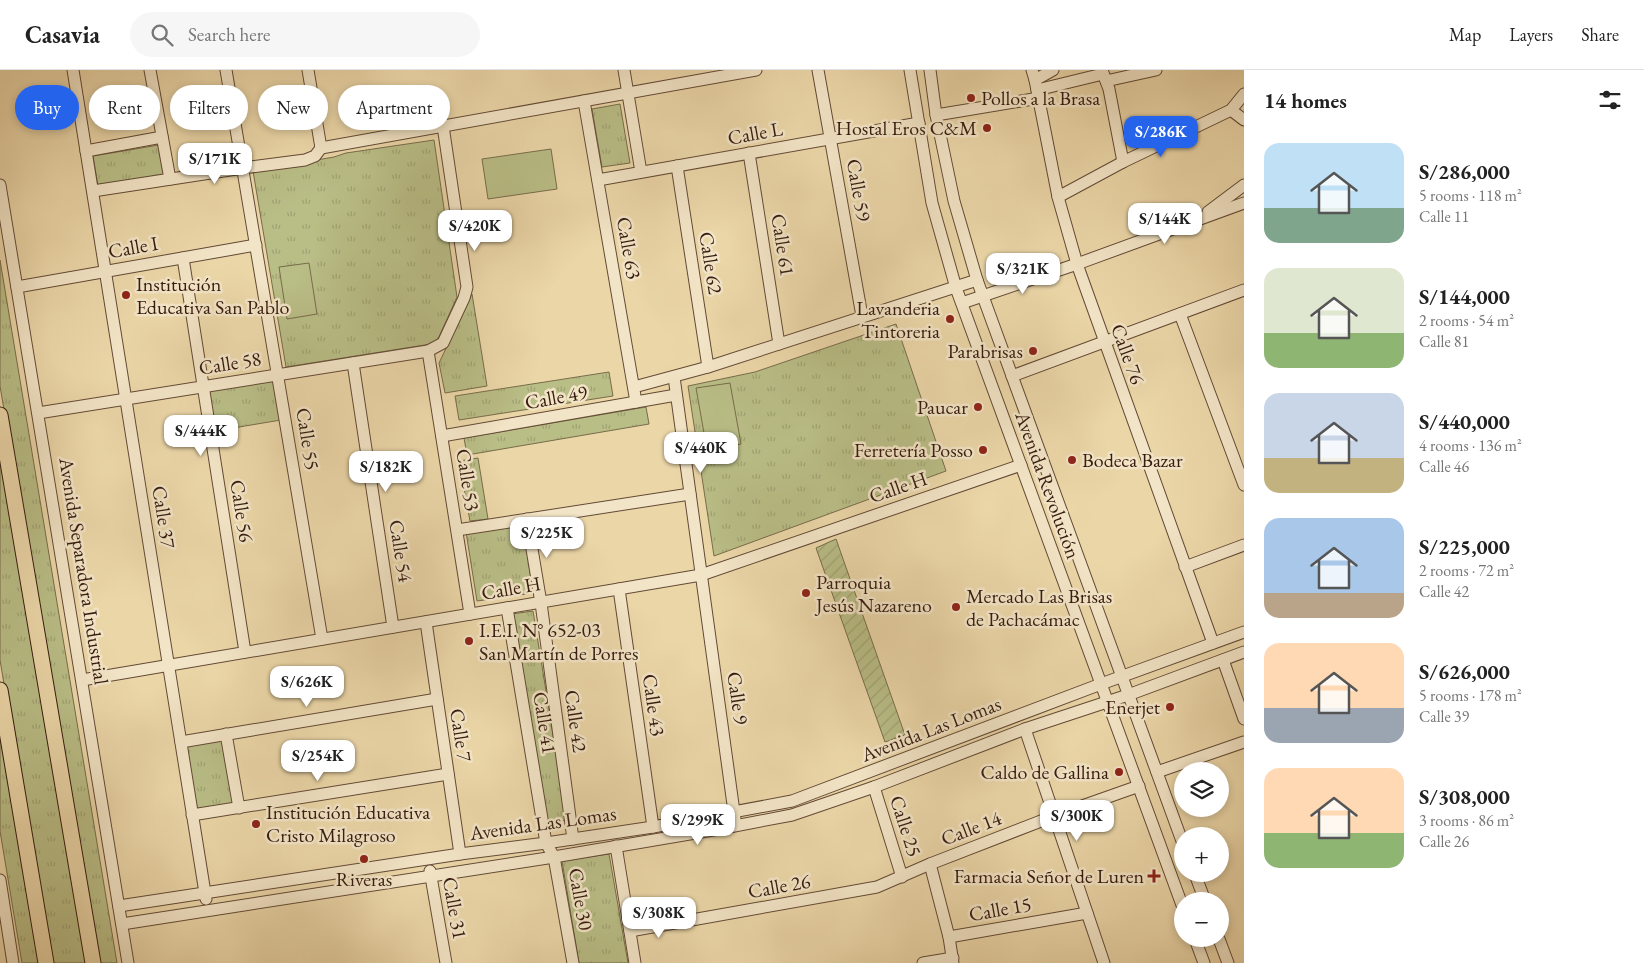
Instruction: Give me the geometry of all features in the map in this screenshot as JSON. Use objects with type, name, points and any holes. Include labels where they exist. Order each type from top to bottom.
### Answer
[{"type":"main road","points":[[0,416],[93,963]]},
{"type":"main road","points":[[0,690],[46,963]]},
{"type":"street","name":"Calle 37","points":[[73,70],[208,911]]},
{"type":"street","points":[[150,70],[170,179]]},
{"type":"street","name":"Calle 55","points":[[226,70],[322,639]]},
{"type":"street","points":[[308,70],[321,148]]},
{"type":"street","points":[[624,70],[641,172]]},
{"type":"street","points":[[450,125],[756,70]]},
{"type":"street","name":"Calle 59","points":[[818,70],[862,316]]},
{"type":"street","name":"Avenida Revolución","points":[[910,70],[932,203],[956,288],[1177,892]]},
{"type":"street","name":"Avenida Revolución","points":[[930,70],[936,115],[954,201],[977,280],[1177,827]]},
{"type":"street","points":[[1036,84],[1053,70]]},
{"type":"street","points":[[936,115],[1036,84],[1156,70]]},
{"type":"street","points":[[1104,75],[1109,89],[1123,162]]},
{"type":"street","name":"Calle 76","points":[[1036,84],[1058,197],[1077,264],[1213,643]]},
{"type":"street","points":[[1058,197],[1123,162],[1231,110],[1244,94]]},
{"type":"street","name":"Calle 63","points":[[584,101],[636,402]]},
{"type":"street","points":[[1231,110],[1244,120]]},
{"type":"street","name":"Calle L","points":[[598,180],[919,123]]},
{"type":"street","points":[[93,191],[305,160],[315,156],[321,148],[421,130]]},
{"type":"street","points":[[428,351],[443,343],[464,298],[467,287],[444,130]]},
{"type":"street","points":[[86,151],[162,136]]},
{"type":"street","name":"Calle 61","points":[[749,153],[779,344]]},
{"type":"street","name":"Calle 62","points":[[677,166],[708,367]]},
{"type":"street","name":"Avenida Separadora Industrial","points":[[0,185],[128,963]]},
{"type":"street","points":[[1198,219],[1244,185]]},
{"type":"street","points":[[962,302],[1077,264],[1244,203]]},
{"type":"street","name":"Calle I","points":[[17,287],[256,245]]},
{"type":"street","name":"Calle 56","points":[[183,258],[244,652]]},
{"type":"street","points":[[634,387],[708,367],[977,280]]},
{"type":"street","points":[[1012,376],[1244,290]]},
{"type":"street","points":[[1180,314],[1239,459],[1244,486]]},
{"type":"street","name":"Calle 58","points":[[38,413],[428,351]]},
{"type":"street","name":"Calle 53","points":[[428,351],[470,614]]},
{"type":"street","name":"Calle 54","points":[[353,363],[394,627]]},
{"type":"street","name":"Calle 9","points":[[674,377],[736,826]]},
{"type":"street","name":"Calle 49","points":[[442,436],[676,395]]},
{"type":"street","name":"Calle H","points":[[82,680],[702,575],[1021,465]]},
{"type":"street","points":[[457,530],[690,494]]},
{"type":"street","name":"Calle 42","points":[[527,519],[541,602],[573,839]]},
{"type":"street","points":[[1185,567],[1244,545]]},
{"type":"street","name":"Calle 43","points":[[619,589],[653,826]]},
{"type":"street","name":"Calle 41","points":[[507,608],[546,843]]},
{"type":"street","name":"Calle 7","points":[[426,622],[460,854]]},
{"type":"street","name":"Avenida Las Lomas","points":[[119,906],[460,854],[573,839],[792,801],[1244,632]]},
{"type":"street","name":"Avenida Las Lomas","points":[[122,924],[554,857],[792,815],[874,787],[1025,729],[1128,695],[1244,652]]},
{"type":"street","points":[[1223,660],[1244,719]]},
{"type":"street","points":[[181,742],[437,699]]},
{"type":"street","points":[[1025,729],[1104,963]]},
{"type":"street","points":[[226,734],[239,808]]},
{"type":"street","points":[[1157,772],[1244,742]]},
{"type":"street","points":[[192,815],[448,774]]},
{"type":"street","name":"Calle 14","points":[[930,864],[1054,816],[1139,786]]},
{"type":"street","name":"Calle 25","points":[[874,787],[902,877]]},
{"type":"street","name":"Calle 30","points":[[546,843],[554,857],[573,963]]},
{"type":"street","points":[[616,846],[635,963]]},
{"type":"street","name":"Calle 31","points":[[428,860],[444,963]]},
{"type":"street","points":[[923,963],[953,961],[949,937],[930,864]]},
{"type":"street","name":"Calle 26","points":[[630,931],[877,887],[930,864]]},
{"type":"street","points":[[0,880],[14,963]]},
{"type":"street","name":"Calle 15","points":[[949,937],[1087,913]]},
{"type":"street","points":[[1198,947],[1204,963]]},
{"type":"street","points":[[1222,947],[1228,963]]},
{"type":"green space","points":[[620,104],[630,163],[602,167],[592,109]]},
{"type":"green space","points":[[434,140],[457,297],[437,341],[431,344],[286,367],[253,171],[334,157],[346,153]]},
{"type":"green space","points":[[159,145],[164,175],[98,186],[93,156]]},
{"type":"green space","points":[[551,149],[557,189],[488,199],[482,159]]},
{"type":"green space","points":[[0,260],[117,963],[98,963],[0,386]]},
{"type":"green space","points":[[309,263],[317,314],[287,319],[279,267]]},
{"type":"green space","points":[[472,294],[487,386],[445,393],[439,363]]},
{"type":"green space","points":[[896,324],[946,471],[714,556],[688,386],[755,372]]},
{"type":"green space","points":[[609,372],[613,396],[459,420],[455,396]]},
{"type":"green space","points":[[274,380],[281,420],[215,431],[209,391]]},
{"type":"green space","points":[[730,383],[741,444],[707,450],[696,388]]},
{"type":"green space","points":[[646,407],[649,424],[467,455],[464,438]]},
{"type":"green space","points":[[0,444],[88,963],[51,963],[0,660]]},
{"type":"green space","points":[[478,458],[488,519],[470,521],[459,461]]},
{"type":"green space","points":[[523,524],[533,593],[477,601],[466,532]]},
{"type":"green space","points":[[836,539],[905,735],[885,742],[816,548]]},
{"type":"green space","points":[[533,611],[567,820],[546,823],[512,614]]},
{"type":"green space","points":[[0,730],[39,963],[22,963],[0,831]]},
{"type":"green space","points":[[223,738],[233,804],[196,810],[186,744]]},
{"type":"green space","points":[[609,854],[628,963],[579,963],[562,861]]},
{"type":"place","name":"Pollos a la Brasa","points":[[971,98]]},
{"type":"place","name":"Hostal Eros C&M","points":[[987,128]]},
{"type":"place","name":"Institución Educativa San Pablo","points":[[126,295]]},
{"type":"place","name":"Lavanderia Tintoreria","points":[[950,319]]},
{"type":"place","name":"Parabrisas","points":[[1033,351]]},
{"type":"place","name":"Paucar","points":[[978,407]]},
{"type":"place","name":"Ferretería Posso","points":[[983,450]]},
{"type":"place","name":"Bodeca Bazar","points":[[1072,460]]},
{"type":"place","name":"Parroquia Jesús Nazareno","points":[[806,593]]},
{"type":"place","name":"Mercado Las Brisas de Pachacámac","points":[[956,607]]},
{"type":"place","name":"I.E.I. N° 652-03 San Martín de Porres","points":[[469,641]]},
{"type":"place","name":"Enerjet","points":[[1170,707]]},
{"type":"place","name":"Caldo de Gallina","points":[[1119,772]]},
{"type":"place","name":"Institución Educativa Cristo Milagroso","points":[[256,824]]},
{"type":"place","name":"Riveras","points":[[364,859]]},
{"type":"place","name":"Farmacia Señor de Luren","points":[[1154,876]]}]
